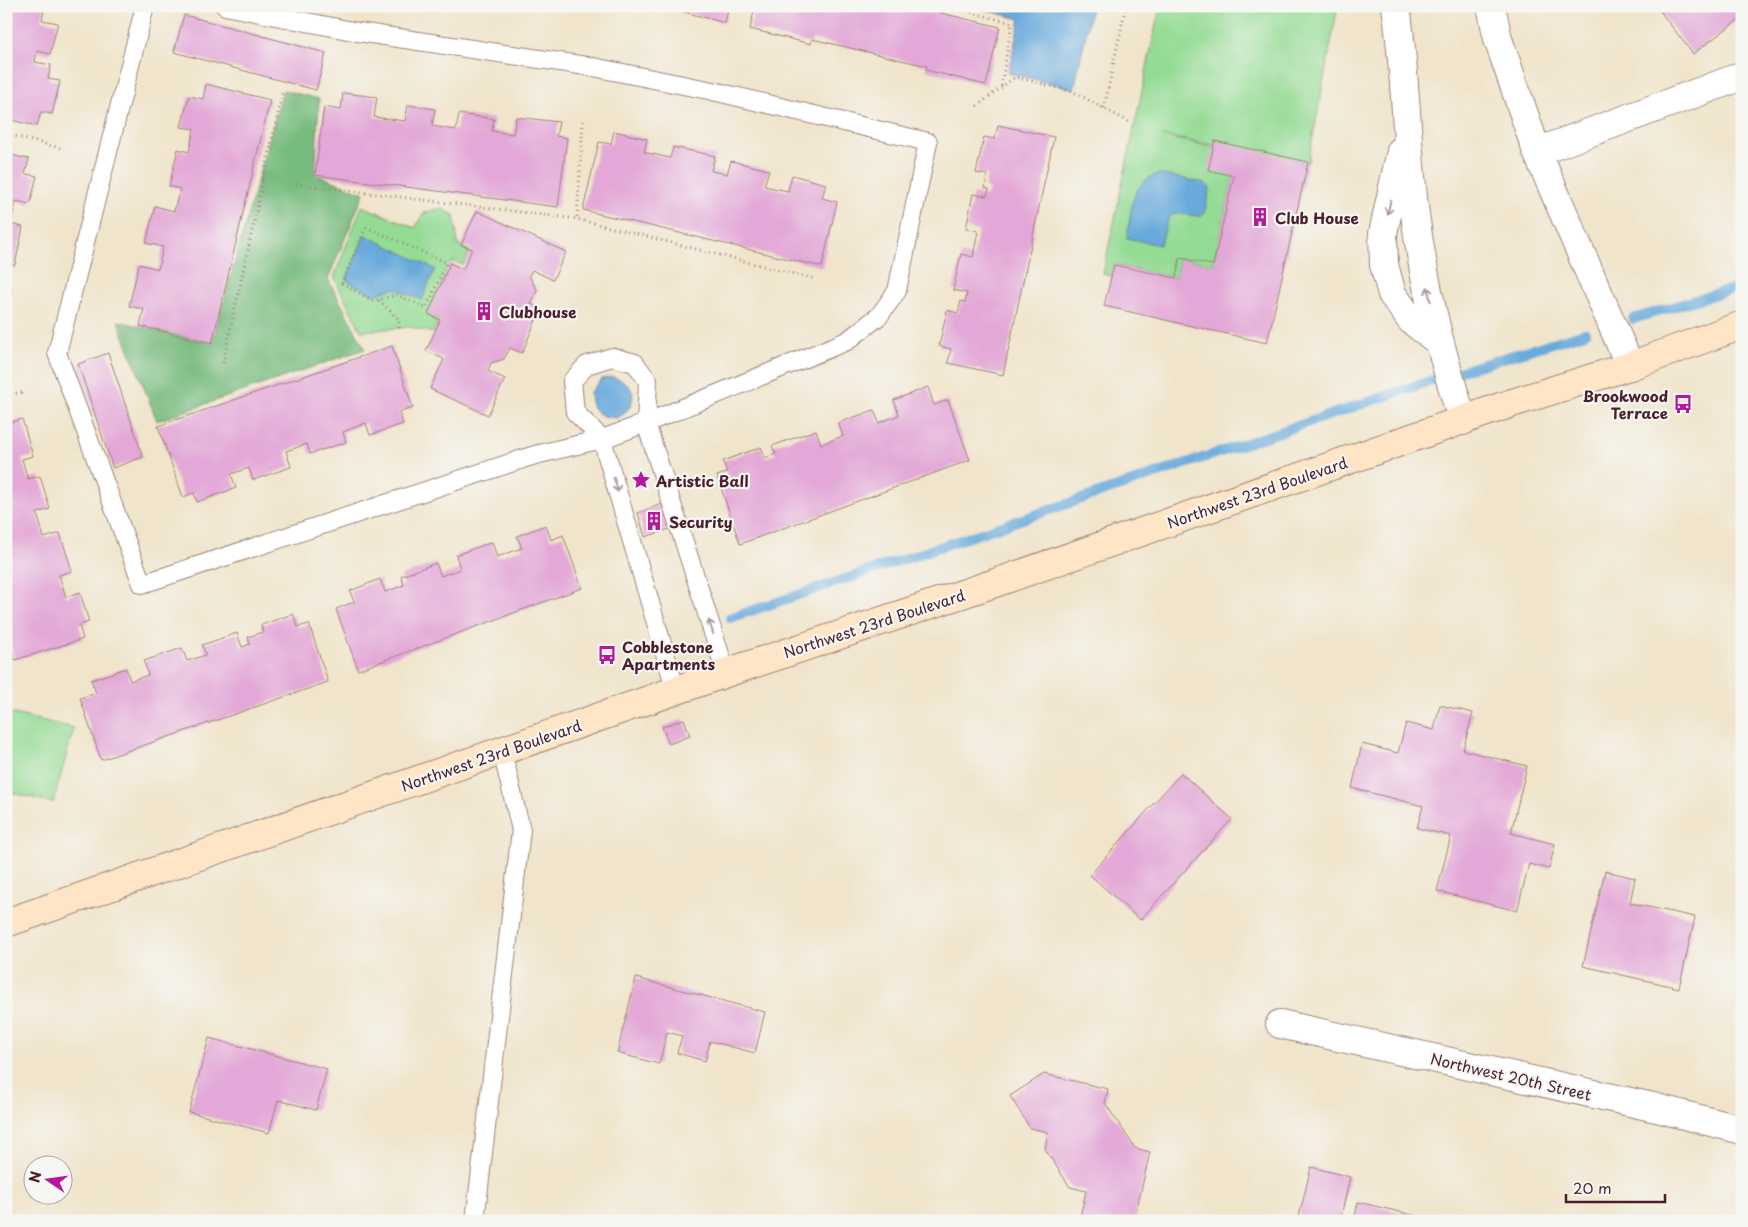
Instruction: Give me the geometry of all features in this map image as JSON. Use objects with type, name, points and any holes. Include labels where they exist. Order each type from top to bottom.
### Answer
[{"type":"street","points":[[1396,6],[1415,215],[1438,342],[1463,421]]},
{"type":"street","points":[[1491,6],[1498,39],[1537,152],[1630,366]]},
{"type":"street","points":[[1537,152],[1742,76]]},
{"type":"street","points":[[1406,126],[1383,232],[1384,264],[1392,294],[1411,320],[1438,342]]},
{"type":"street","name":"Northwest 23rd Boulevard","points":[[6,923],[1512,403],[1630,366],[1742,325]]},
{"type":"street","name":"Northwest 20th Street","points":[[1280,1024],[1648,1106],[1742,1130]]},
{"type":"lane","points":[[145,6],[57,353],[142,584],[535,455],[602,439],[646,423],[847,341],[879,316],[897,291],[928,142],[713,90],[602,69],[358,32],[276,11],[225,6]]},
{"type":"lane","points":[[676,691],[602,439],[575,412],[572,382],[587,365],[612,357],[635,363],[648,381],[646,423],[726,673]]},
{"type":"lane","points":[[474,1221],[520,830],[502,751]]},
{"type":"path","points":[[946,6],[1012,23],[1001,88]]},
{"type":"path","points":[[1104,108],[1126,6]]},
{"type":"path","points":[[977,106],[1016,77],[1072,91],[1131,124]]},
{"type":"path","points":[[223,362],[283,90]]},
{"type":"path","points":[[576,219],[583,121]]},
{"type":"path","points":[[6,134],[60,148]]},
{"type":"path","points":[[296,184],[576,219],[815,279]]},
{"type":"path","points":[[378,300],[397,295],[426,308],[447,263],[366,227],[342,284],[373,301],[378,300],[398,319],[400,332]]},
{"type":"path","points":[[6,395],[23,392]]},
{"type":"path","points":[[6,653],[10,667],[6,686]]},
{"type":"green space","points":[[1160,6],[1338,6],[1308,162],[1162,136],[1214,147],[1234,176],[1213,265],[1180,258],[1176,278],[1114,265],[1111,276],[1103,274]]},
{"type":"green space","points":[[283,90],[319,99],[315,174],[364,193],[328,279],[365,349],[157,421],[118,321],[212,343]]},
{"type":"green space","points":[[362,206],[415,228],[424,213],[441,208],[454,215],[458,245],[470,251],[463,265],[452,261],[428,315],[438,320],[433,333],[410,327],[361,331],[334,277]]},
{"type":"green space","points":[[6,712],[74,728],[53,803],[6,791]]},
{"type":"water","points":[[970,6],[1092,6],[1074,89],[1008,73],[1020,19]]},
{"type":"water","points":[[1159,174],[1205,183],[1210,188],[1204,214],[1199,216],[1174,213],[1169,217],[1160,245],[1127,238],[1131,208],[1137,191],[1149,178]]},
{"type":"water","points":[[365,235],[435,269],[422,300],[394,288],[374,295],[346,280]]},
{"type":"water","points":[[612,377],[627,384],[633,397],[628,410],[616,418],[604,416],[596,412],[590,397],[590,392],[602,379]]},
{"type":"building","points":[[6,6],[45,6],[42,20],[58,23],[50,54],[37,51],[35,62],[51,65],[48,79],[60,81],[52,114],[41,112],[37,126],[6,119]]},
{"type":"building","points":[[662,6],[729,6],[725,23]]},
{"type":"building","points":[[755,6],[930,6],[942,9],[941,13],[1000,27],[986,85],[926,70],[927,66],[812,39],[811,44],[750,29]]},
{"type":"building","points":[[1656,6],[1742,6],[1742,17],[1693,54]]},
{"type":"building","points":[[184,15],[326,53],[316,90],[174,52]]},
{"type":"building","points":[[206,84],[270,100],[212,343],[140,326],[144,309],[129,306],[139,264],[158,269],[163,247],[146,243],[155,206],[174,211],[180,189],[169,186],[178,149],[189,152],[194,129],[181,127],[189,96],[203,99]]},
{"type":"building","points":[[343,93],[377,97],[374,117],[405,121],[408,105],[435,109],[432,126],[456,130],[459,114],[494,119],[492,131],[513,134],[516,117],[559,122],[556,136],[567,138],[558,207],[315,175],[324,107],[341,110]]},
{"type":"building","points":[[998,125],[1054,137],[1003,375],[948,363],[951,349],[939,346],[947,310],[958,313],[961,301],[965,302],[967,293],[953,290],[961,254],[973,257],[978,231],[966,228],[973,194],[987,196],[989,189],[985,188],[987,175],[976,173],[984,137],[995,139]]},
{"type":"building","points":[[614,131],[647,139],[644,152],[670,158],[673,147],[715,156],[711,171],[727,174],[731,161],[769,170],[764,186],[788,191],[792,175],[826,184],[822,198],[837,202],[822,267],[583,210],[599,142],[611,144]]},
{"type":"building","name":"Club House","points":[[1215,141],[1308,162],[1267,343],[1104,306],[1114,265],[1176,278],[1180,258],[1213,265],[1234,176],[1208,170]]},
{"type":"building","points":[[6,154],[29,159],[25,174],[37,176],[30,204],[16,201],[11,224],[23,227],[15,265],[6,264]]},
{"type":"building","name":"Clubhouse","points":[[477,211],[566,252],[553,280],[532,270],[529,276],[537,290],[531,304],[541,308],[522,353],[510,348],[504,359],[491,363],[488,371],[505,379],[488,415],[430,389],[444,359],[426,351],[440,320],[428,314],[450,263],[463,269],[472,249],[461,245]]},
{"type":"building","points":[[6,286],[12,287],[7,309],[6,309]]},
{"type":"building","points":[[392,346],[413,408],[399,412],[403,424],[370,435],[366,423],[343,432],[346,442],[310,454],[307,444],[286,451],[291,467],[253,480],[249,468],[231,474],[236,488],[197,502],[194,493],[183,497],[158,426]]},
{"type":"building","points":[[108,353],[143,457],[113,468],[78,364]]},
{"type":"building","points":[[928,387],[934,405],[948,400],[970,460],[740,544],[717,476],[727,473],[723,461],[761,447],[765,458],[776,454],[772,446],[816,430],[821,444],[843,436],[838,423],[874,410],[879,423],[899,415],[894,400]]},
{"type":"building","points":[[6,415],[9,423],[22,419],[33,456],[22,459],[27,477],[28,479],[40,476],[50,509],[37,513],[44,538],[60,533],[72,571],[59,575],[66,597],[80,592],[89,622],[79,625],[83,639],[15,660],[6,631]]},
{"type":"building","name":"Security","points":[[662,504],[670,529],[645,537],[638,513]]},
{"type":"building","points":[[546,525],[551,540],[563,535],[582,588],[358,670],[336,609],[354,602],[350,591],[380,579],[385,592],[404,585],[401,576],[436,563],[441,576],[460,569],[456,555],[492,542],[497,557],[522,548],[517,536]]},
{"type":"building","points":[[293,614],[298,627],[309,624],[328,682],[101,760],[80,698],[96,693],[91,680],[126,668],[130,681],[148,675],[144,661],[182,648],[187,661],[206,655],[202,645],[237,633],[242,647],[250,644],[248,637],[263,632],[261,625]]},
{"type":"building","points":[[1440,705],[1473,713],[1463,750],[1527,766],[1511,833],[1555,844],[1549,869],[1529,864],[1517,911],[1437,891],[1451,836],[1417,828],[1423,806],[1352,788],[1362,744],[1398,753],[1406,723],[1434,730]]},
{"type":"building","points":[[684,719],[690,736],[669,744],[662,727]]},
{"type":"building","points":[[1181,773],[1232,819],[1140,920],[1090,875]]},
{"type":"building","points":[[1605,871],[1635,878],[1630,903],[1695,917],[1679,988],[1583,966]]},
{"type":"building","points":[[636,978],[765,1012],[755,1053],[710,1041],[705,1061],[677,1053],[682,1036],[667,1032],[659,1064],[617,1053]]},
{"type":"building","points":[[209,1038],[327,1069],[316,1110],[278,1100],[269,1133],[189,1112]]},
{"type":"building","points":[[1044,1074],[1108,1089],[1105,1103],[1135,1148],[1150,1152],[1134,1221],[1079,1221],[1086,1191],[1070,1187],[1045,1149],[1048,1132],[1030,1128],[1010,1096]]},
{"type":"building","points":[[1311,1167],[1350,1177],[1340,1221],[1298,1221]]},
{"type":"building","points":[[1358,1202],[1421,1217],[1420,1221],[1354,1221]]},
{"type":"waterway","points":[[1633,319],[1742,286]]},
{"type":"waterway","points":[[1458,372],[1585,333]]},
{"type":"waterway","points":[[730,618],[1439,378]]},
{"type":"place","name":"Club House","points":[[1260,217]]},
{"type":"place","name":"Clubhouse","points":[[484,311]]},
{"type":"place","name":"Brookwood Terrace","points":[[1683,404]]},
{"type":"place","name":"Artistic Ball","points":[[641,480]]},
{"type":"place","name":"Security","points":[[654,521]]},
{"type":"place","name":"Cobblestone Apartments","points":[[607,655]]}]
